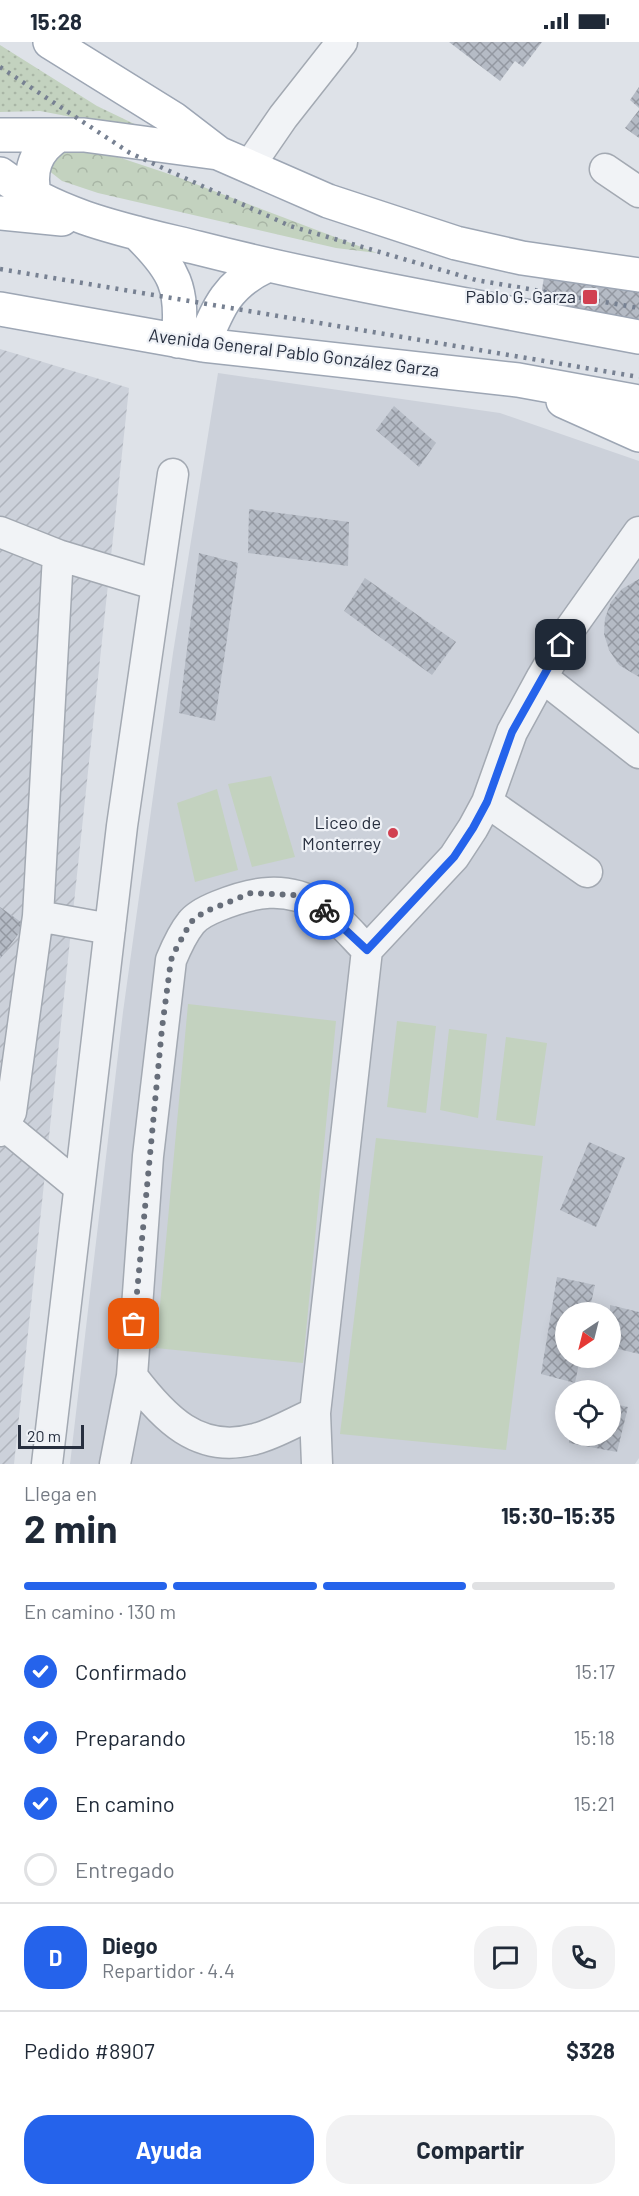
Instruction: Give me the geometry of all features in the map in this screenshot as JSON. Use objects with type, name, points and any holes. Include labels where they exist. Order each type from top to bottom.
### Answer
[{"type":"main road","points":[[59,44],[174,119],[218,153]]},
{"type":"main road","points":[[0,135],[84,135],[218,153],[328,201],[456,243],[522,258],[639,275]]},
{"type":"main road","points":[[35,198],[32,173],[34,162],[40,150],[59,135]]},
{"type":"main road","points":[[0,174],[35,198],[91,221],[266,266],[639,337]]},
{"type":"main road","points":[[0,213],[91,221]]},
{"type":"main road","points":[[137,233],[157,253],[176,284],[181,312],[191,343]]},
{"type":"main road","points":[[191,343],[227,295],[244,278],[266,266]]},
{"type":"main road","name":"Avenida General Pablo González Garza","points":[[0,309],[191,343],[518,380]]},
{"type":"main road","points":[[518,380],[639,402]]},
{"type":"main road","points":[[518,380],[639,435]]},
{"type":"lane","points":[[250,165],[283,117],[342,42]]},
{"type":"lane","points":[[605,169],[639,192]]},
{"type":"lane","points":[[47,1464],[122,826],[173,474]]},
{"type":"lane","points":[[0,532],[58,555],[157,585]]},
{"type":"lane","points":[[317,1464],[315,1413],[367,950],[454,857],[487,802],[512,732],[542,677],[570,629],[639,532]]},
{"type":"lane","points":[[58,555],[38,916],[11,1112],[2,1128],[79,1187]]},
{"type":"lane","points":[[542,677],[639,753]]},
{"type":"lane","points":[[487,802],[587,872]]},
{"type":"lane","points":[[115,1464],[132,1376],[149,1144],[171,960],[177,947],[191,922],[204,912],[251,893],[276,892],[295,895],[320,906],[367,950]]},
{"type":"lane","points":[[38,916],[110,929]]},
{"type":"lane","points":[[132,1376],[166,1418],[207,1440],[231,1443],[257,1439],[315,1413]]},
{"type":"shaded area","points":[[0,349],[129,388],[14,1464],[0,1464]]},
{"type":"shaded area","name":"Liceo de Monterrey","points":[[218,373],[500,413],[639,461],[639,1458],[635,1464],[70,1464],[123,1012],[173,653]]},
{"type":"green space","points":[[0,45],[97,106],[151,132],[40,111],[0,112]]},
{"type":"green space","points":[[70,148],[103,152],[172,175],[377,253],[336,248],[98,193],[62,181],[48,170],[50,159]]},
{"type":"green space","points":[[271,776],[295,857],[252,867],[228,784]]},
{"type":"green space","points":[[217,789],[238,870],[195,882],[177,803]]},
{"type":"green space","points":[[188,1004],[336,1021],[303,1363],[156,1348]]},
{"type":"green space","points":[[397,1021],[436,1026],[426,1113],[387,1107]]},
{"type":"green space","points":[[449,1029],[487,1034],[478,1118],[440,1110]]},
{"type":"green space","points":[[506,1037],[547,1043],[535,1126],[496,1120]]},
{"type":"green space","points":[[376,1138],[543,1156],[506,1450],[340,1434]]},
{"type":"building","points":[[449,42],[542,42],[523,67],[515,61],[500,81]]},
{"type":"building","points":[[639,87],[639,108],[630,100]]},
{"type":"building","points":[[639,110],[639,138],[625,128]]},
{"type":"building","name":"Pablo G. Garza","points":[[546,266],[639,283],[639,330],[538,312]]},
{"type":"building","points":[[394,406],[436,443],[419,467],[376,430]]},
{"type":"building","points":[[249,509],[349,522],[348,566],[248,553]]},
{"type":"building","points":[[199,553],[238,563],[215,721],[179,713]]},
{"type":"building","points":[[365,578],[456,642],[432,675],[344,611]]},
{"type":"building","points":[[639,579],[639,677],[619,665],[609,650],[604,634],[605,618],[611,602],[622,589]]},
{"type":"building","points":[[0,907],[25,925],[0,959]]},
{"type":"building","points":[[589,1142],[625,1158],[596,1227],[560,1210]]},
{"type":"building","points":[[557,1277],[595,1285],[591,1302],[555,1302],[555,1368],[578,1368],[576,1380],[564,1380],[541,1374]]},
{"type":"building","points":[[621,1308],[639,1312],[639,1354],[621,1350]]},
{"type":"building","points":[[621,1405],[628,1407],[621,1436]]},
{"type":"building","points":[[585,1446],[618,1446],[617,1452]]},
{"type":"railway","points":[[0,67],[130,153],[290,226],[476,280],[639,308]]},
{"type":"railway","points":[[0,269],[639,377]]},
{"type":"way so far","points":[[134,1324],[148,1156],[171,960],[191,922],[204,912],[251,893],[276,892],[295,895],[324,910]]},
{"type":"place","name":"Pablo G. Garza","points":[[590,297]]},
{"type":"place","name":"Liceo de Monterrey","points":[[393,833]]},
{"type":"route","points":[[324,910],[367,950],[454,857],[487,802],[492,781],[512,732],[561,645]]}]
